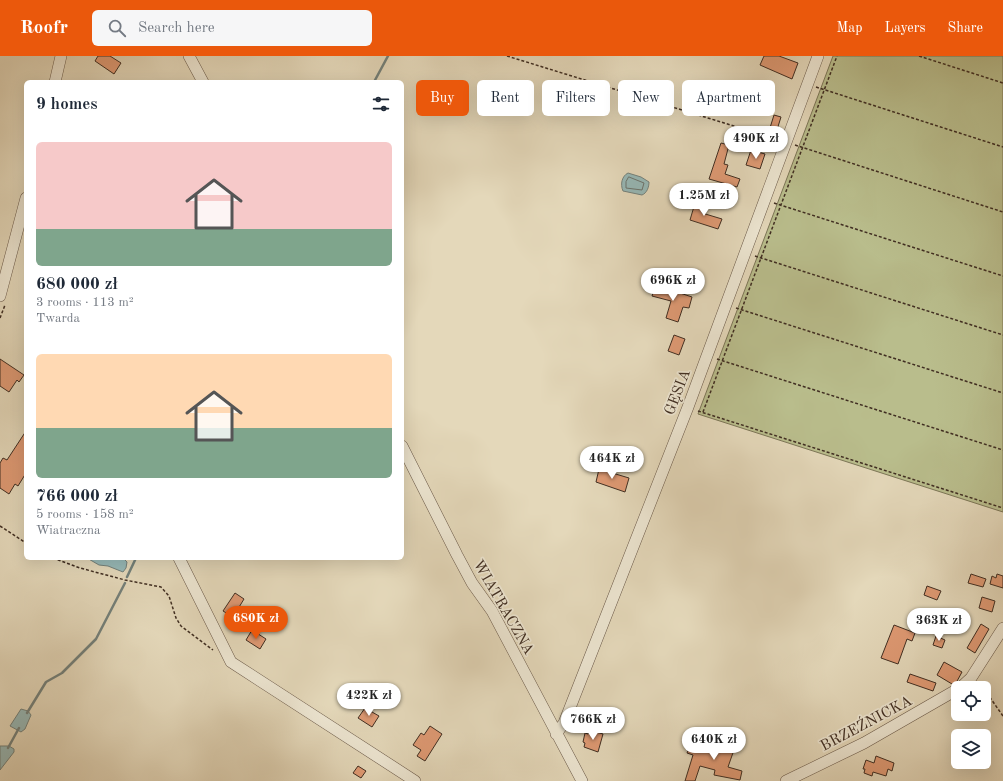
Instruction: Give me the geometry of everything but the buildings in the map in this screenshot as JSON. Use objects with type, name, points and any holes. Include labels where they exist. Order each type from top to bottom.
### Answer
[{"type":"street","points":[[55,80],[61,56]]},
{"type":"street","points":[[189,56],[203,80]]},
{"type":"street","name":"GĘSIA","points":[[556,734],[564,723],[688,407],[818,56]]},
{"type":"street","points":[[0,296],[24,206]]},
{"type":"street","name":"WIATRACZNA","points":[[404,450],[472,583],[492,611],[582,781]]},
{"type":"street","points":[[180,560],[231,662],[415,781]]},
{"type":"street","name":"BRZEŹNICKA","points":[[968,681],[1003,628]]},
{"type":"street","name":"BRZEŹNICKA","points":[[786,781],[864,743],[951,694]]},
{"type":"path","points":[[507,56],[786,142]]},
{"type":"path","points":[[703,412],[837,56]]},
{"type":"path","points":[[918,56],[1003,83]]},
{"type":"path","points":[[821,88],[1003,147]]},
{"type":"path","points":[[799,146],[1003,212]]},
{"type":"path","points":[[777,203],[1003,276]]},
{"type":"path","points":[[757,257],[1003,335]]},
{"type":"path","points":[[738,309],[1003,393]]},
{"type":"path","points":[[719,359],[1003,450]]},
{"type":"path","points":[[699,411],[1003,508]]},
{"type":"path","points":[[0,526],[24,542]]},
{"type":"path","points":[[58,560],[80,568],[125,580],[161,587],[169,596],[176,618],[181,626],[214,650]]},
{"type":"path","points":[[991,700],[1003,716]]},
{"type":"green space","points":[[833,56],[1003,56],[1003,512],[698,414]]},
{"type":"water","points":[[628,173],[641,177],[649,182],[649,186],[644,194],[642,195],[623,191],[622,180]]},
{"type":"water","points":[[90,560],[125,560],[127,562],[126,568],[123,572],[108,566],[99,565]]},
{"type":"water","points":[[21,709],[28,711],[31,715],[25,729],[21,732],[10,726]]},
{"type":"water","points":[[0,746],[9,746],[14,749],[14,752],[0,770]]},
{"type":"waterway","points":[[375,80],[388,56]]},
{"type":"waterway","points":[[127,577],[135,560]]},
{"type":"waterway","points":[[27,713],[46,682],[62,673],[96,639],[125,583]]},
{"type":"waterway","points":[[8,748],[19,728]]}]
